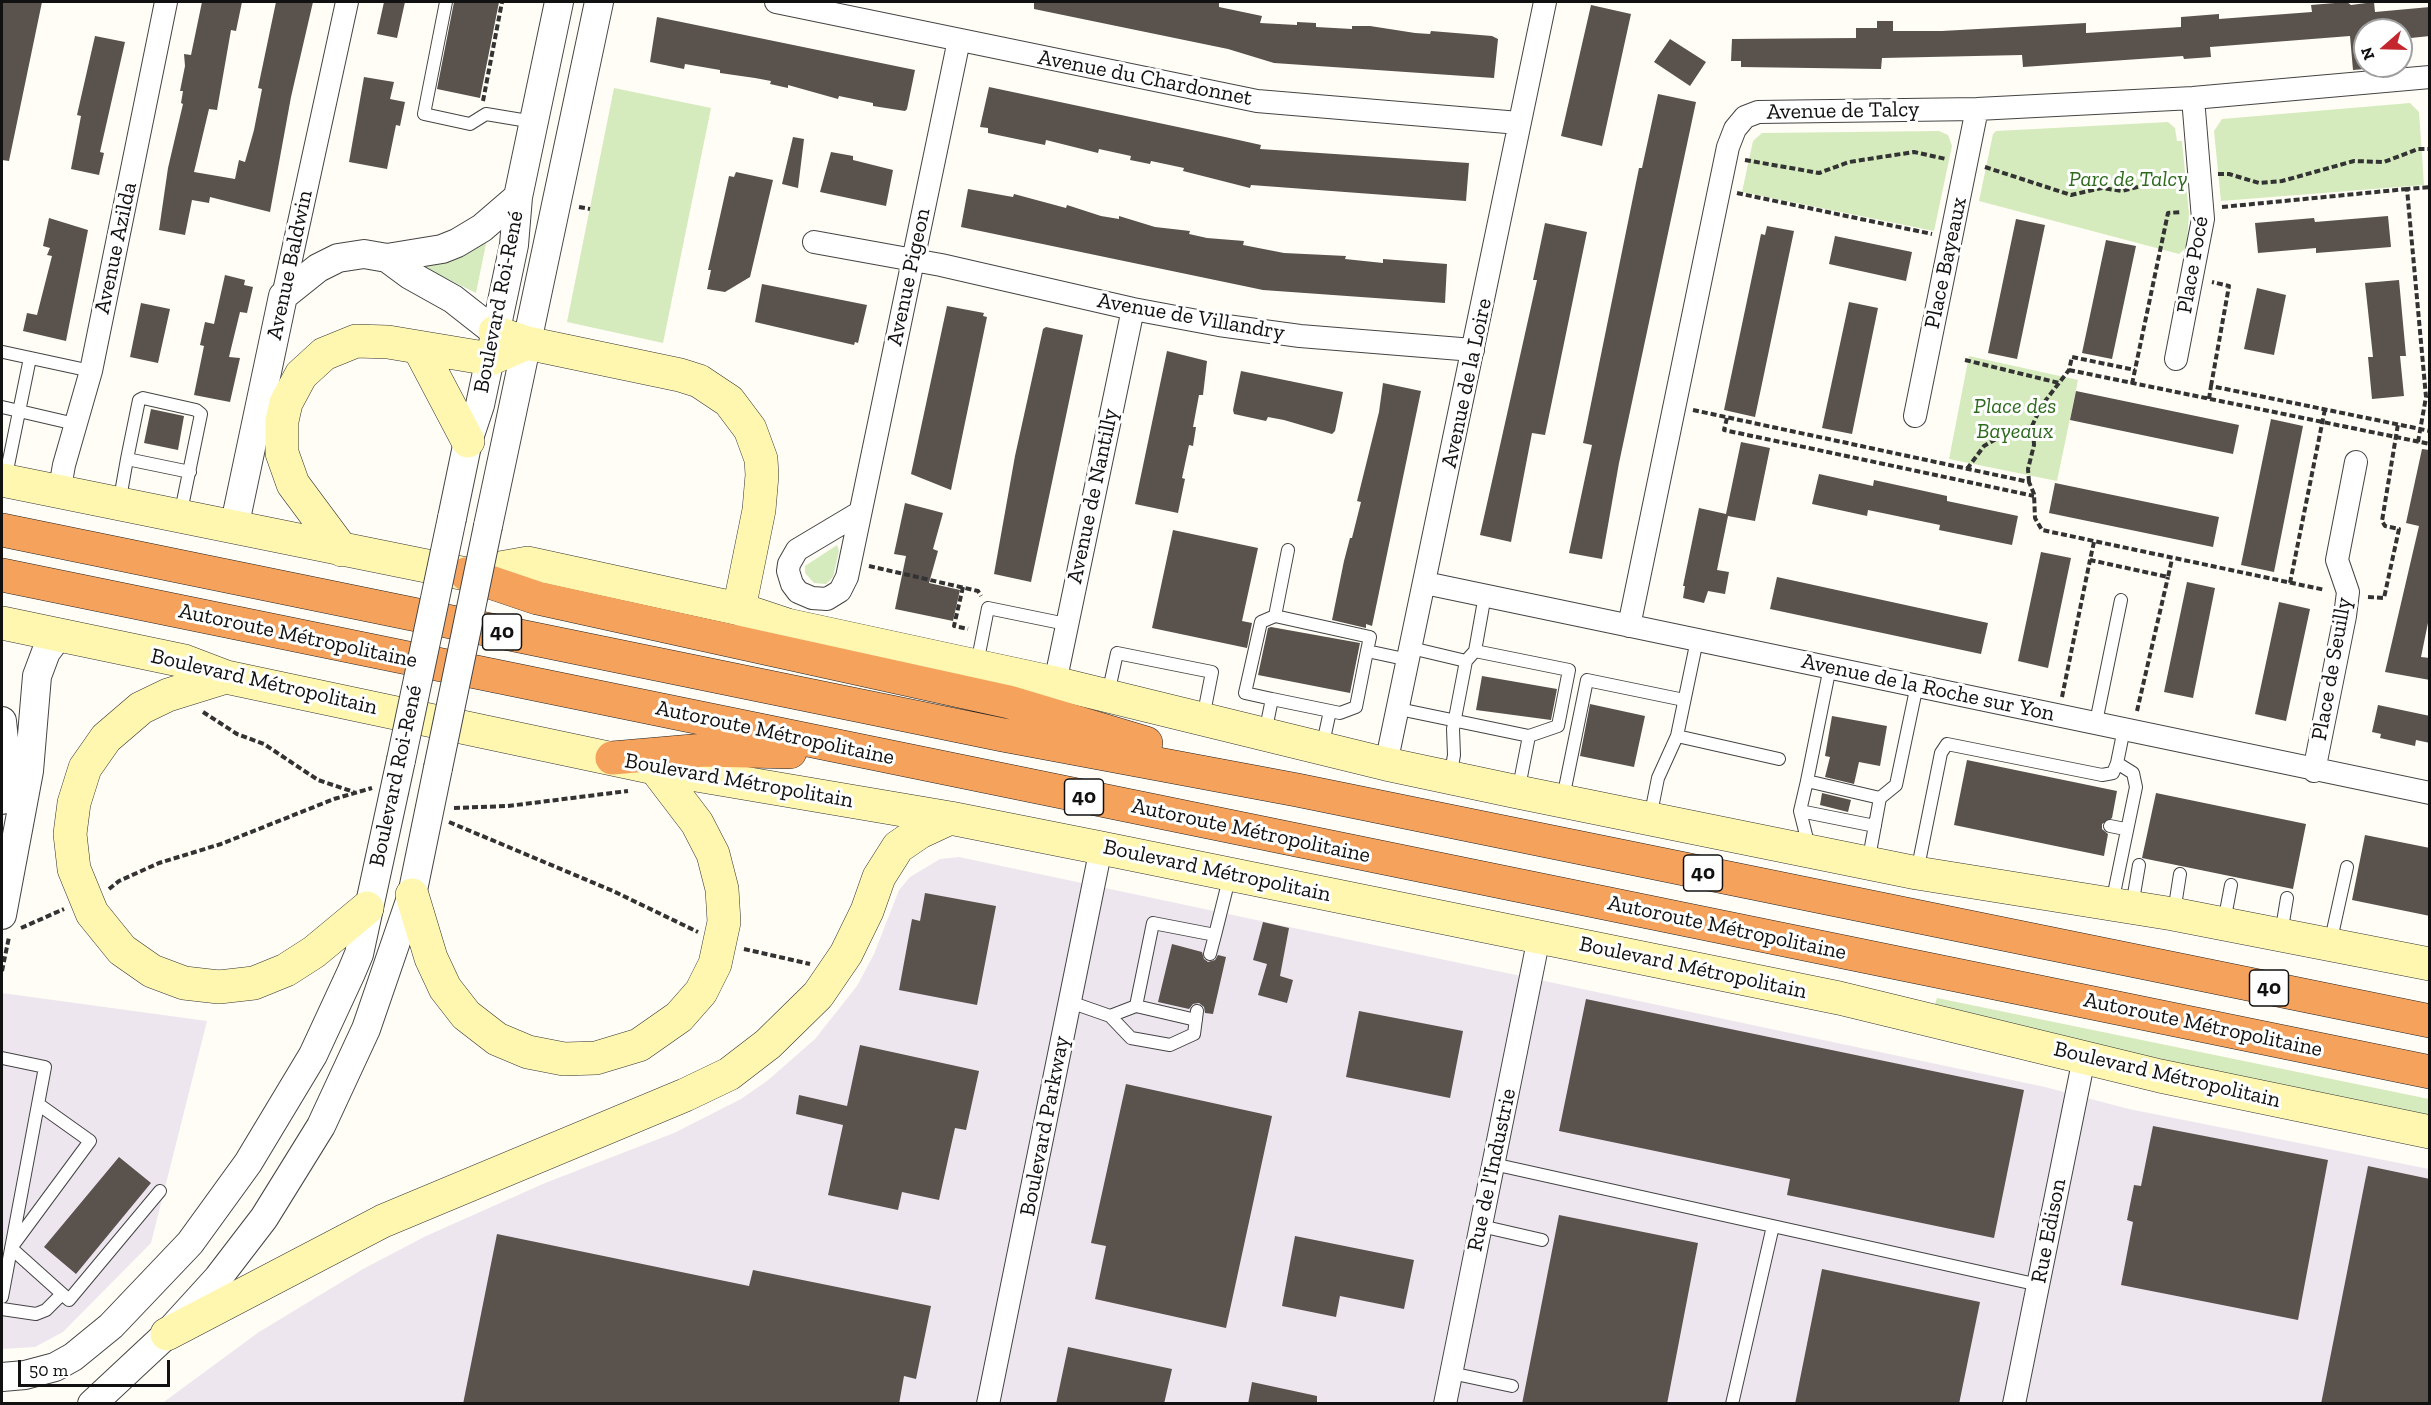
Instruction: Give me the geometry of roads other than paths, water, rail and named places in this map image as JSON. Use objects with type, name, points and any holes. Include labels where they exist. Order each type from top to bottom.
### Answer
[{"type":"highway","name":"Autoroute Métropolitaine","points":[[2,530],[1003,735],[1296,790],[2430,1021]]},
{"type":"highway","points":[[466,574],[537,598],[1009,702],[1296,790]]},
{"type":"highway","name":"Autoroute Métropolitaine","points":[[2,575],[2430,1072]]},
{"type":"highway","points":[[612,758],[704,750],[879,754]]},
{"type":"main road","points":[[342,550],[302,498],[286,469],[281,437],[285,403],[306,369],[338,346],[369,340],[419,348],[527,343],[699,381],[729,401],[740,414],[757,445],[762,475],[759,510],[739,609]]},
{"type":"main road","points":[[419,348],[468,441]]},
{"type":"main road","points":[[3,481],[466,574],[528,563],[739,609],[787,625],[1055,683],[1386,764],[1518,792],[1917,873],[2173,914],[2430,964]]},
{"type":"main road","name":"Boulevard Métropolitain","points":[[2,623],[184,661],[226,677],[655,768],[950,818],[1839,998],[2084,1058],[2430,1132]]},
{"type":"main road","points":[[226,677],[153,701],[129,716],[95,751],[79,784],[70,834],[74,869],[85,900],[99,926],[137,962],[167,978],[219,987],[254,983],[285,970],[314,952],[367,908]]},
{"type":"main road","points":[[412,895],[431,958],[455,1003],[482,1029],[497,1039],[546,1057],[596,1058],[625,1050],[653,1036],[679,1017],[701,992],[715,964],[721,942],[724,902],[713,854],[697,824],[655,768]]},
{"type":"main road","points":[[167,1334],[383,1221],[685,1095],[729,1074],[776,1037],[818,995],[846,954],[867,911],[879,877],[897,847],[920,832],[950,818]]},
{"type":"street","name":"Avenue Azilda","points":[[59,493],[75,424],[91,371],[166,2]]},
{"type":"street","name":"Avenue Baldwin","points":[[234,528],[347,2]]},
{"type":"street","name":"Boulevard Roi-René","points":[[2,1377],[40,1372],[73,1357],[132,1307],[190,1243],[248,1163],[313,1055],[358,954],[468,441],[480,405],[493,345],[514,245],[519,197],[559,2]]},
{"type":"street","name":"Boulevard Roi-René","points":[[92,1404],[167,1334],[249,1239],[317,1134],[366,1029],[412,895],[599,2]]},
{"type":"street","name":"Avenue du Chardonnet","points":[[776,2],[1257,101],[1519,123]]},
{"type":"street","name":"Avenue de la Loire","points":[[1386,764],[1545,2]]},
{"type":"street","name":"Avenue Pigeon","points":[[859,513],[958,40]]},
{"type":"street","name":"Avenue de Talcy","points":[[1629,627],[1726,156],[1735,129],[1745,117],[1758,112],[1977,109],[2193,98],[2430,77]]},
{"type":"street","name":"Place Pocé","points":[[2176,359],[2203,209],[2193,98]]},
{"type":"street","name":"Place Bayeaux","points":[[1914,416],[1977,109]]},
{"type":"street","points":[[283,296],[318,268],[338,258],[364,254],[387,258],[441,249],[457,243],[471,237],[519,197]]},
{"type":"street","name":"Avenue de Villandry","points":[[814,242],[912,259],[1133,309],[1219,325],[1300,336],[1473,350]]},
{"type":"street","points":[[387,258],[410,275],[453,299],[493,345]]},
{"type":"street","name":"Avenue de Nantilly","points":[[1055,683],[1133,309]]},
{"type":"street","name":"Place de Seuilly","points":[[2314,771],[2348,595],[2337,560],[2356,462]]},
{"type":"street","name":"Avenue de la Roche sur Yon","points":[[1425,583],[2096,722],[2314,771],[2430,793]]},
{"type":"street","points":[[11,922],[29,771],[37,676],[46,652],[58,636]]},
{"type":"street","points":[[2,721],[6,760],[2,794]]},
{"type":"street","name":"Boulevard Parkway","points":[[988,1404],[1101,848]]},
{"type":"street","name":"Rue de l'Industrie","points":[[1445,1404],[1539,937]]},
{"type":"street","name":"Rue Edison","points":[[2014,1404],[2084,1058]]},
{"type":"lane","points":[[446,2],[424,114],[471,124],[486,114],[534,122]]},
{"type":"lane","points":[[3,352],[91,371]]},
{"type":"lane","points":[[3,481],[13,450],[18,410],[30,358]]},
{"type":"lane","points":[[119,505],[136,406],[143,398],[196,410],[201,414],[180,517]]},
{"type":"lane","points":[[2,407],[75,424]]},
{"type":"lane","points":[[127,459],[190,472]]},
{"type":"lane","points":[[1275,616],[1288,550]]},
{"type":"lane","points":[[1450,777],[1454,755],[1455,720],[1466,661],[1475,651],[1485,596]]},
{"type":"lane","points":[[2096,722],[2121,600]]},
{"type":"lane","points":[[976,665],[988,608],[1066,624]]},
{"type":"lane","points":[[1275,616],[1371,637],[1356,707],[1340,713],[1245,693],[1261,622],[1275,616]]},
{"type":"lane","points":[[1650,819],[1658,778],[1677,736],[1696,640]]},
{"type":"lane","points":[[1367,651],[1466,661]]},
{"type":"lane","points":[[1399,709],[1530,736],[1558,726],[1569,670],[1475,651]]},
{"type":"lane","points":[[1108,696],[1117,653],[1212,672],[1203,719]]},
{"type":"lane","points":[[1802,850],[1806,835],[1800,811],[1830,668]]},
{"type":"lane","points":[[1562,801],[1587,680],[1684,700]]},
{"type":"lane","points":[[1868,863],[1880,798],[1896,785],[1917,686]]},
{"type":"lane","points":[[1265,735],[1272,699]]},
{"type":"lane","points":[[1322,748],[1330,711]]},
{"type":"lane","points":[[1917,873],[1941,753],[1947,744],[2102,775],[2113,773],[2128,730]]},
{"type":"lane","points":[[1518,792],[1530,736]]},
{"type":"lane","points":[[1677,736],[1779,759]]},
{"type":"lane","points":[[2117,764],[2130,770],[2136,782],[2125,829],[2122,905]]},
{"type":"lane","points":[[1806,781],[1880,798]]},
{"type":"lane","points":[[1800,811],[1875,826]]},
{"type":"lane","points":[[2110,826],[2125,829]]},
{"type":"lane","points":[[2122,905],[2139,866]]},
{"type":"lane","points":[[2331,944],[2347,867]]},
{"type":"lane","points":[[1210,954],[1230,874]]},
{"type":"lane","points":[[2173,914],[2180,874]]},
{"type":"lane","points":[[2223,923],[2231,885]]},
{"type":"lane","points":[[2281,934],[2288,898]]},
{"type":"lane","points":[[1136,1006],[1153,923],[1215,935]]},
{"type":"lane","points":[[1070,1002],[1110,1016],[1131,1038],[1170,1046],[1194,1034],[1197,1015],[1136,1006],[1110,1016]]},
{"type":"lane","points":[[2,1058],[45,1067],[2,1297]]},
{"type":"lane","points":[[11,1248],[90,1141],[38,1104]]},
{"type":"lane","points":[[1493,1164],[2038,1285]]},
{"type":"lane","points":[[11,1248],[69,1300],[160,1191]]},
{"type":"lane","points":[[1481,1226],[1542,1240]]},
{"type":"lane","points":[[1732,1404],[1773,1226]]},
{"type":"lane","points":[[2,1309],[23,1314],[36,1314],[46,1310],[62,1294]]},
{"type":"lane","points":[[1451,1373],[1512,1386]]},
{"type":"park label","name":"Parc de Talcy","points":[[2128,180]]},
{"type":"park label","name":"Place des Bayeaux","points":[[2015,420]]}]
